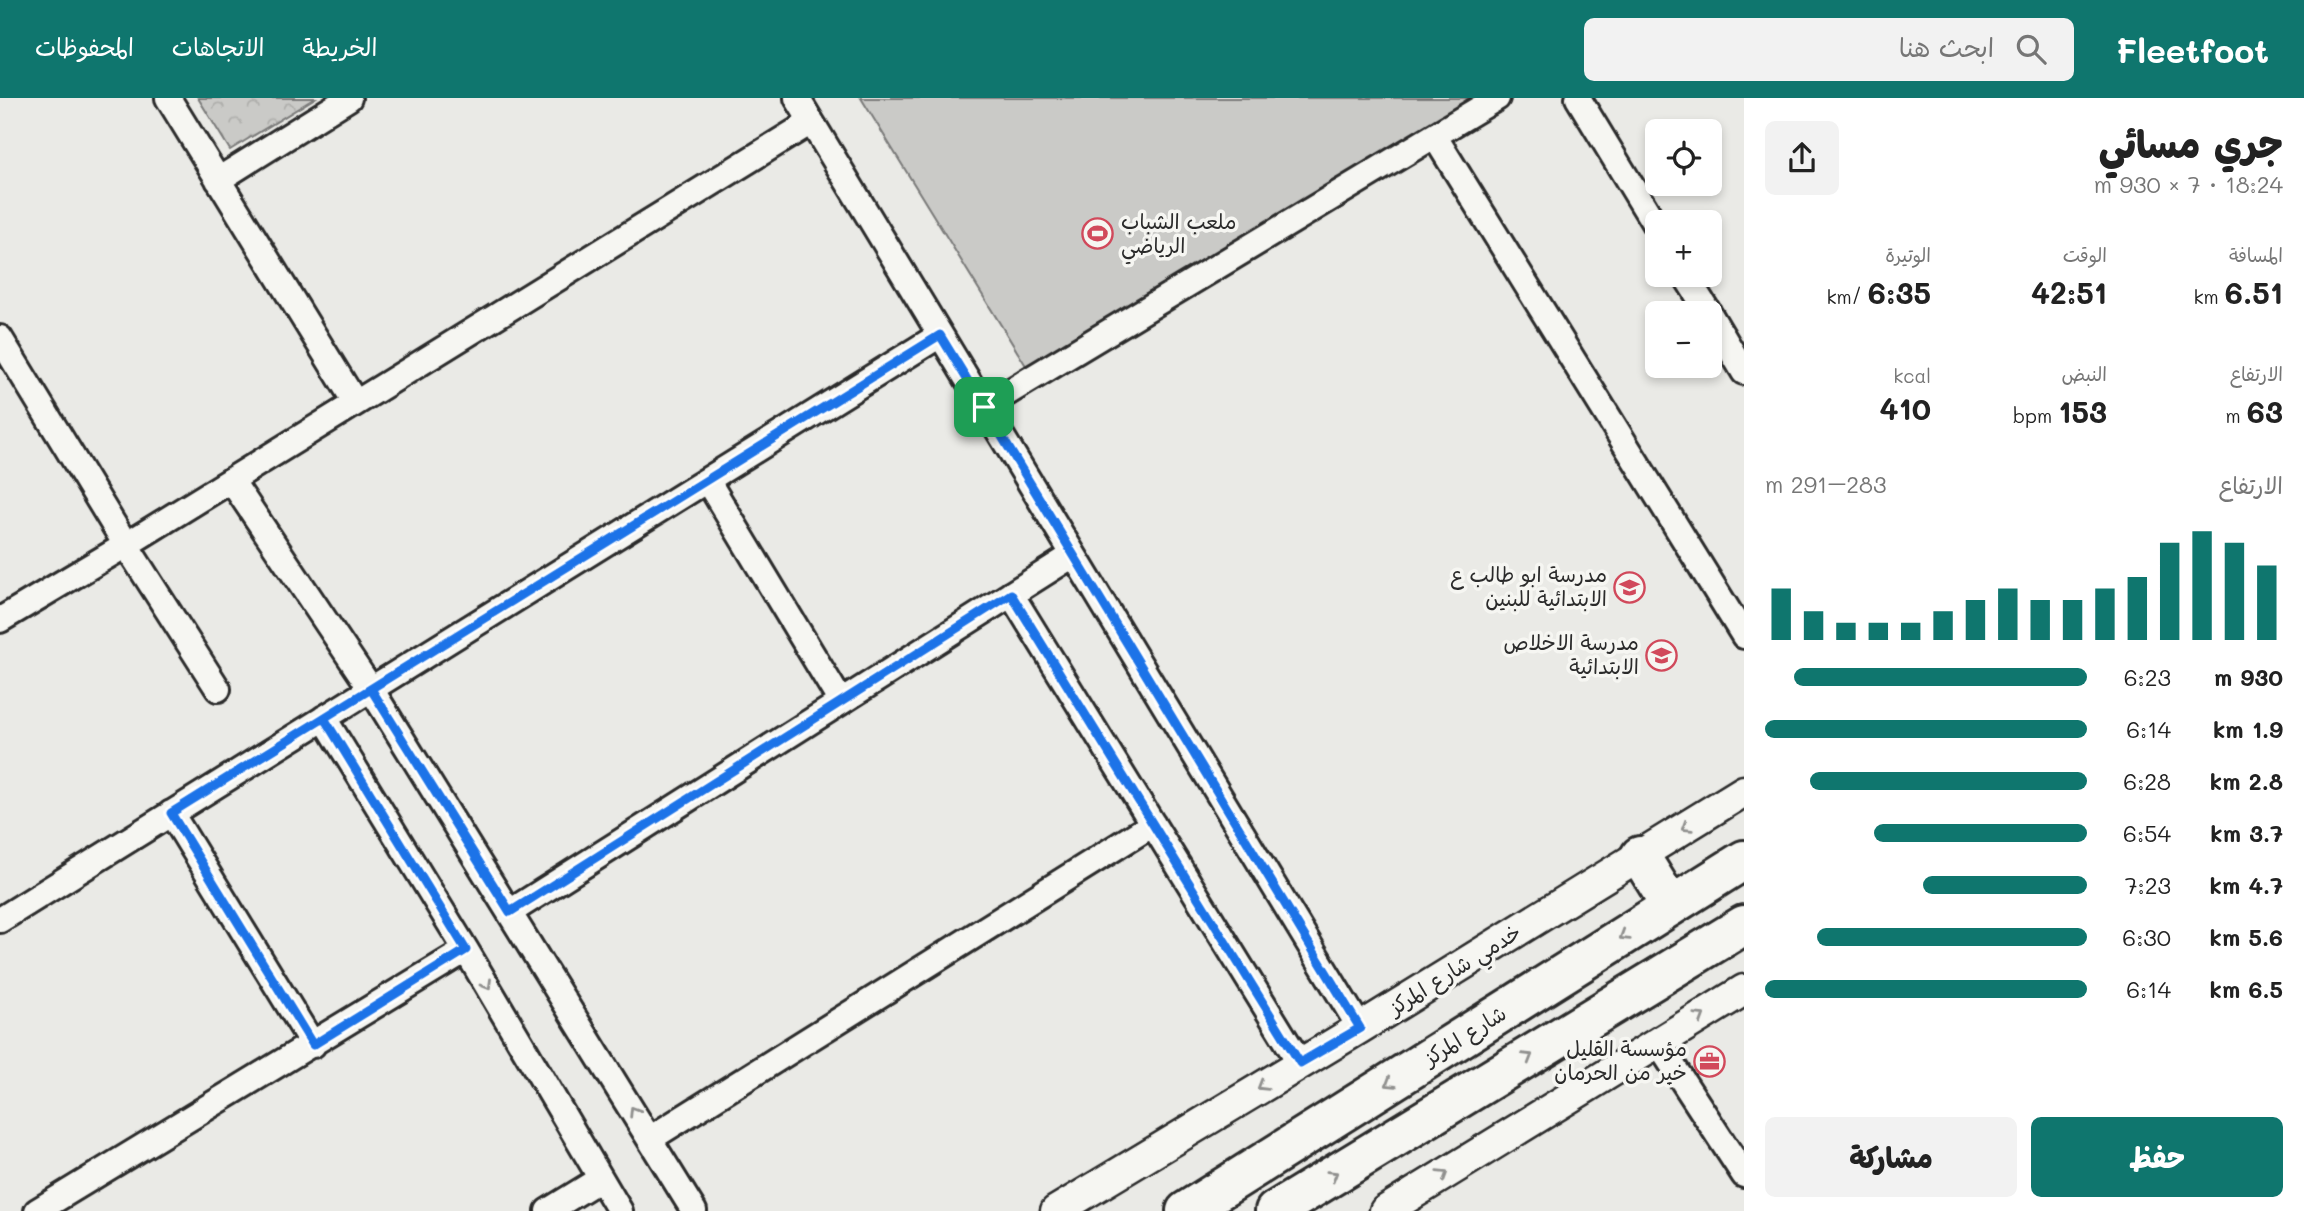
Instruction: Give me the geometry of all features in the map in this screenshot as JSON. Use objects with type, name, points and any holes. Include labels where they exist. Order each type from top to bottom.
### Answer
[{"type":"main road","points":[[1640,856],[1671,906]]},
{"type":"main road","name":"شارع المركز","points":[[1186,1211],[1744,860]]},
{"type":"main road","points":[[1275,1211],[1744,925]]},
{"type":"street","points":[[168,98],[355,402]]},
{"type":"street","points":[[218,180],[349,98]]},
{"type":"street","points":[[797,98],[1360,1028]]},
{"type":"street","points":[[984,407],[1497,98]]},
{"type":"street","points":[[1578,98],[1646,210]]},
{"type":"street","points":[[0,620],[811,122]]},
{"type":"street","points":[[1435,137],[1744,636]]},
{"type":"street","points":[[0,919],[940,335]]},
{"type":"street","points":[[1722,336],[1744,372]]},
{"type":"street","points":[[0,338],[126,545],[218,689]]},
{"type":"street","points":[[231,480],[371,689],[694,1211]]},
{"type":"street","points":[[707,480],[841,702]]},
{"type":"street","points":[[510,912],[1073,555]]},
{"type":"street","points":[[1011,594],[1300,1063]]},
{"type":"street","points":[[324,718],[466,950],[620,1211]]},
{"type":"street","name":"خدمي شارع المركز","points":[[1056,1211],[1360,1028],[1744,791]]},
{"type":"street","points":[[171,813],[313,1045]]},
{"type":"street","points":[[651,1138],[1153,824]]},
{"type":"street","points":[[37,1211],[466,950]]},
{"type":"street","points":[[1385,1211],[1744,990]]},
{"type":"street","points":[[1658,1043],[1744,1175]]},
{"type":"street","points":[[548,1211],[600,1180]]},
{"type":"green space","points":[[198,98],[315,98],[230,150]]},
{"type":"green space","name":"ملعب الشباب الرياضي","points":[[861,98],[1473,98],[1028,369]]},
{"type":"place","name":"ملعب الشباب الرياضي","points":[[1098,234]]},
{"type":"place","name":"مدرسة ابو طالب ع الابتدائية للبنين","points":[[1630,587]]},
{"type":"place","name":"مدرسة الاخلاص الابتدائية","points":[[1662,655]]},
{"type":"place","name":"مؤسسة القليل خير من الحرمان","points":[[1710,1061]]},
{"type":"route","points":[[940,335],[984,407],[1360,1028],[1300,1063],[1011,594],[510,912],[371,689],[324,718],[466,950],[313,1045],[171,813],[940,335]]}]
